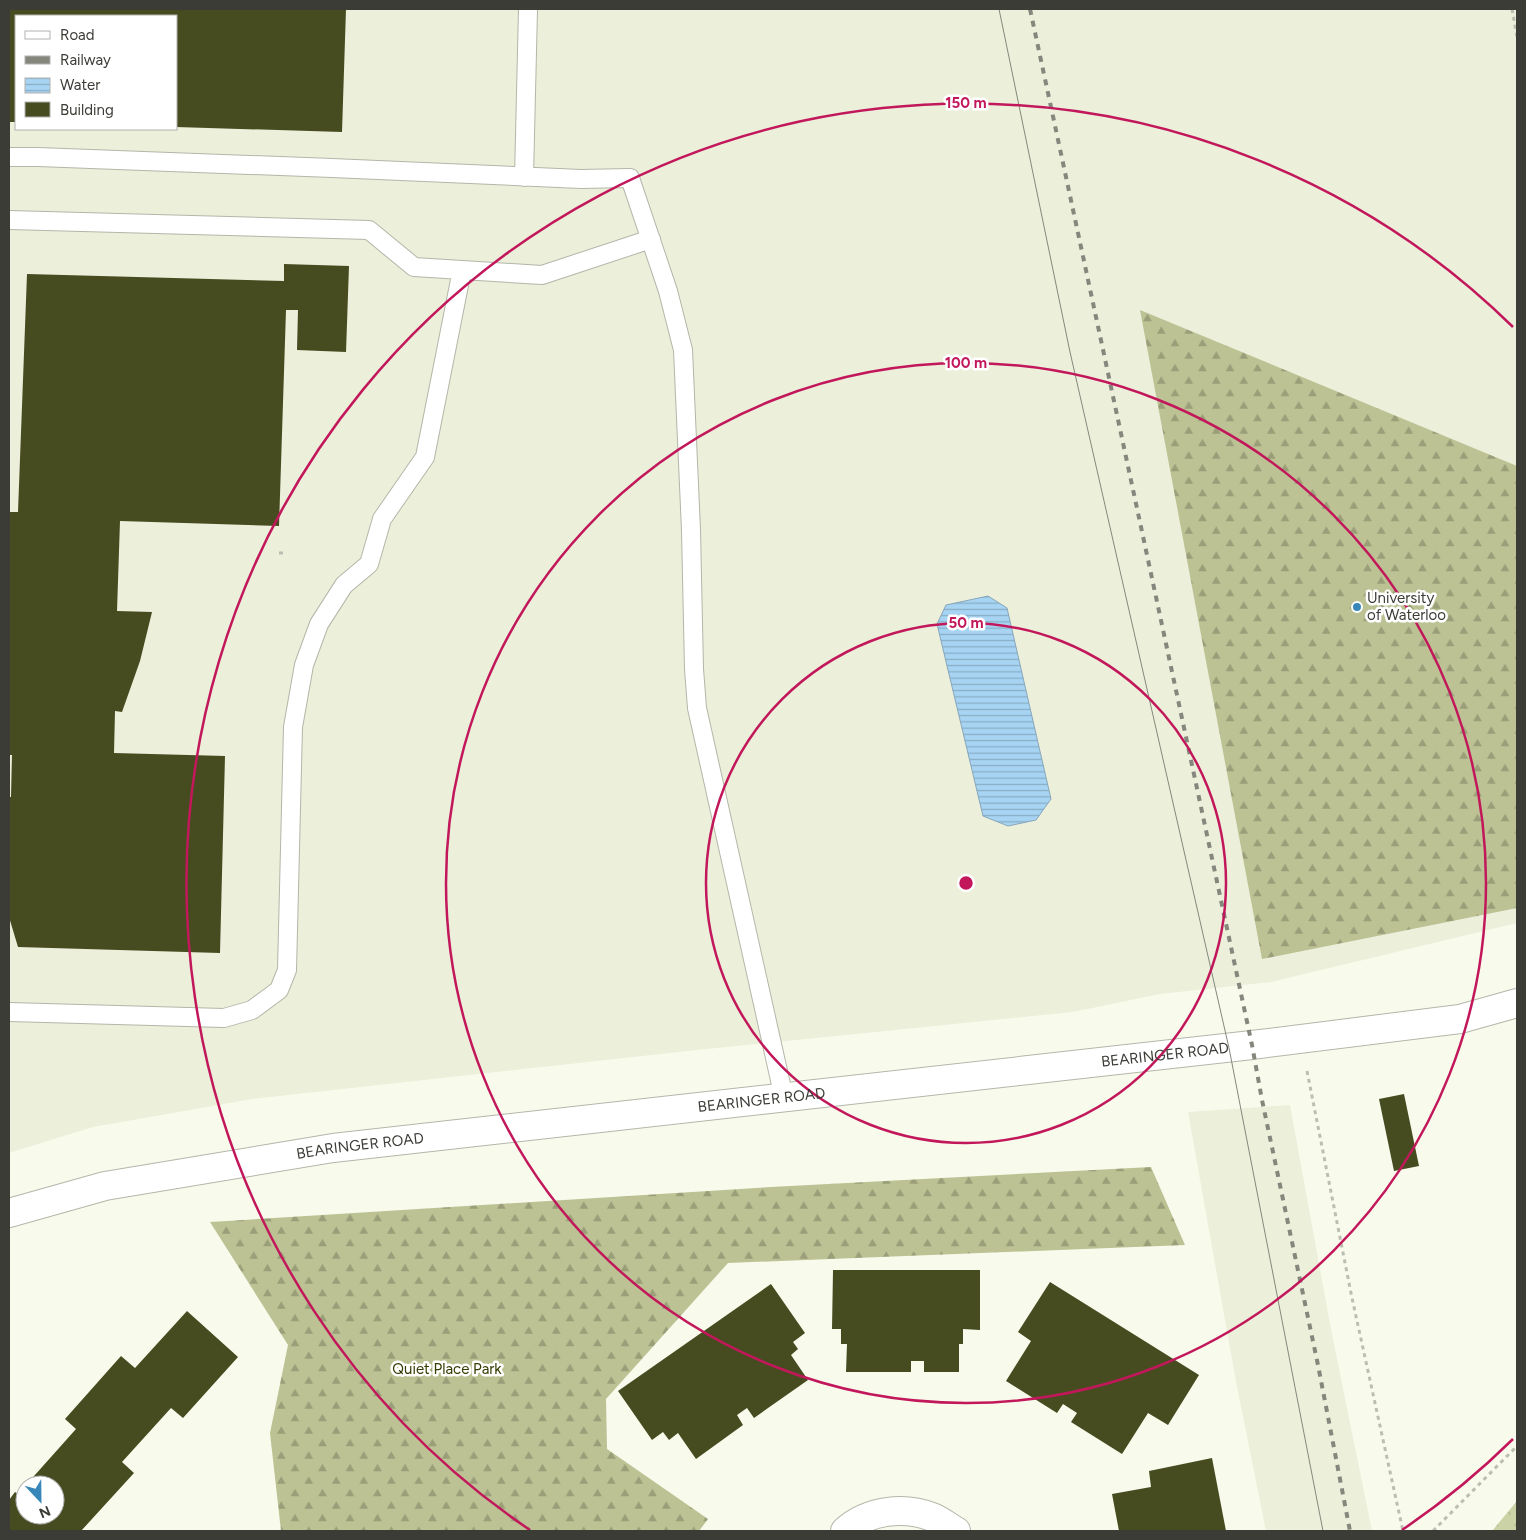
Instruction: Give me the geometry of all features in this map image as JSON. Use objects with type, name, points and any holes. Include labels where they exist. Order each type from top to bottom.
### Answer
[{"type":"street","name":"BEARINGER ROAD","points":[[9,1213],[105,1186],[332,1148],[784,1098],[1460,1019],[1517,1003]]},
{"type":"street","points":[[845,1531],[868,1517],[887,1512],[907,1511],[933,1517],[956,1531]]},
{"type":"lane","points":[[524,177],[528,9]]},
{"type":"lane","points":[[9,157],[581,179],[630,178],[668,291],[683,350],[692,530],[694,669],[697,708],[784,1098]]},
{"type":"lane","points":[[9,220],[369,230],[414,267],[542,275],[651,239]]},
{"type":"lane","points":[[9,1012],[224,1018],[252,1010],[279,990],[287,970],[293,727],[304,665],[319,624],[344,585],[369,564],[382,519],[425,457],[462,270]]},
{"type":"path","points":[[1512,9],[1517,37]]},
{"type":"path","points":[[279,553],[284,553]]},
{"type":"path","points":[[1301,1038],[1350,1289],[1403,1531]]},
{"type":"path","points":[[1433,1531],[1517,1446]]},
{"type":"shaded area","points":[[9,9],[1517,9],[1517,923],[1271,982],[1160,994],[1073,1012],[697,1050],[252,1099],[93,1127],[9,1153]]},
{"type":"shaded area","points":[[1290,1105],[1331,1329],[1372,1531],[1266,1531],[1236,1382],[1188,1112]]},
{"type":"green space","points":[[1140,310],[1517,466],[1517,908],[1262,959]]},
{"type":"green space","name":"Quiet Place Park","points":[[1151,1167],[1185,1245],[728,1263],[606,1399],[607,1449],[708,1519],[699,1531],[281,1531],[270,1433],[288,1345],[210,1222],[771,1187]]},
{"type":"green space","points":[[1517,1501],[1517,1531],[1492,1531]]},
{"type":"water","points":[[988,596],[1007,608],[1051,799],[1036,820],[1008,826],[983,816],[937,624],[946,605]]},
{"type":"building","points":[[9,9],[346,9],[342,132],[178,127],[178,15],[15,15],[15,122],[9,122]]},
{"type":"building","points":[[284,264],[349,266],[346,352],[297,350],[298,310],[286,310],[279,526],[120,521],[117,611],[152,612],[140,661],[122,712],[115,711],[114,753],[225,756],[220,953],[18,947],[9,917],[9,797],[11,797],[12,755],[9,755],[9,512],[18,512],[27,274],[284,281]]},
{"type":"building","points":[[1404,1094],[1419,1166],[1394,1171],[1379,1099]]},
{"type":"building","points":[[833,1270],[980,1270],[980,1330],[963,1329],[963,1344],[959,1344],[959,1372],[924,1372],[924,1361],[911,1361],[911,1372],[846,1372],[847,1344],[841,1344],[841,1329],[832,1329]]},
{"type":"building","points":[[1050,1282],[1199,1375],[1168,1425],[1148,1413],[1122,1454],[1071,1422],[1077,1413],[1063,1404],[1057,1413],[1006,1381],[1031,1341],[1018,1332]]},
{"type":"building","points":[[771,1284],[805,1333],[793,1342],[798,1349],[791,1355],[808,1380],[754,1418],[747,1408],[737,1415],[743,1425],[696,1459],[678,1433],[669,1440],[663,1432],[652,1440],[618,1391]]},
{"type":"building","points":[[187,1311],[238,1357],[183,1418],[171,1408],[122,1462],[134,1473],[81,1531],[9,1531],[9,1500],[15,1492],[15,1525],[65,1525],[65,1475],[35,1475],[76,1429],[65,1419],[121,1356],[135,1368]]},
{"type":"building","points":[[1212,1458],[1226,1531],[1119,1531],[1112,1494],[1151,1487],[1149,1471]]},
{"type":"tram line","points":[[999,9],[1070,352],[1229,1048],[1323,1531]]},
{"type":"railway","points":[[1030,9],[1252,1045],[1350,1531]]},
{"type":"place","name":"University of Waterloo","points":[[1357,607]]}]
